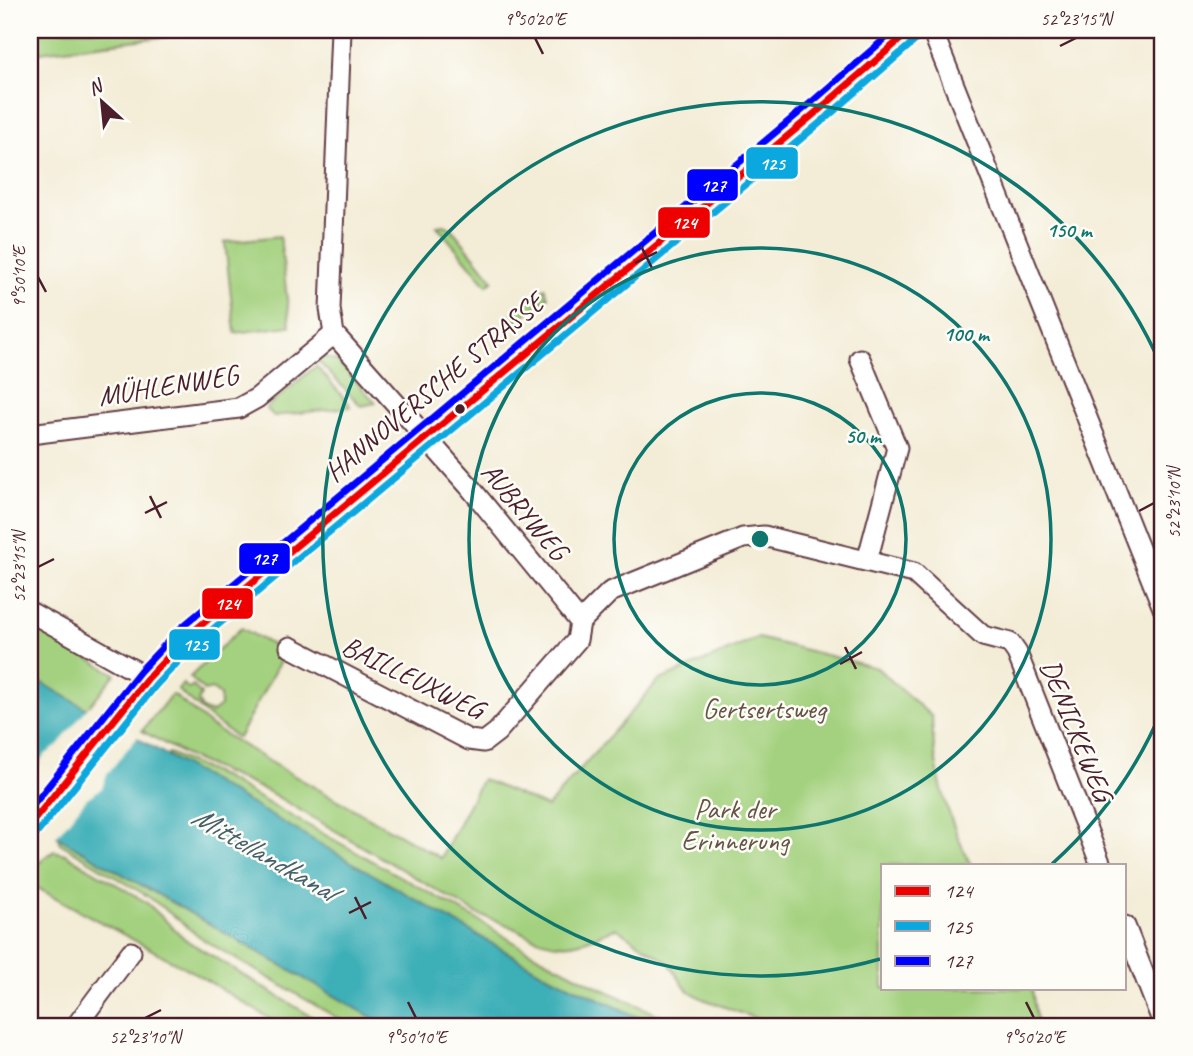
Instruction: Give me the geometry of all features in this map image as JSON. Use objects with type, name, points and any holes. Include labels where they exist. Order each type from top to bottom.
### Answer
[{"type":"main road","name":"HANNOVERSCHE STRASSE","points":[[30,825],[148,678],[188,636],[911,30]]},
{"type":"street","points":[[334,334],[330,309],[341,30]]},
{"type":"street","points":[[932,30],[1163,608]]},
{"type":"street","name":"MÜHLENWEG","points":[[30,434],[239,408],[257,398],[334,334]]},
{"type":"street","name":"AUBRYWEG","points":[[334,334],[468,485],[580,622]]},
{"type":"street","points":[[580,622],[610,592],[743,538],[764,536],[867,561],[897,448],[860,359]]},
{"type":"street","name":"DENICKEWEG","points":[[867,561],[914,573],[983,636],[1010,643],[1017,653],[1101,864]]},
{"type":"street","points":[[30,612],[148,678]]},
{"type":"street","name":"BAILLEUXWEG","points":[[290,647],[469,740],[484,742],[497,732],[577,640],[580,622]]},
{"type":"street","points":[[1126,929],[1163,1023]]},
{"type":"street","points":[[76,1026],[131,952]]},
{"type":"green space","points":[[30,30],[221,30],[30,53]]},
{"type":"green space","points":[[445,225],[452,229],[493,280],[487,285],[437,226]]},
{"type":"green space","points":[[280,236],[290,326],[235,333],[225,242]]},
{"type":"green space","points":[[545,288],[548,297],[516,321],[512,315]]},
{"type":"green space","points":[[323,357],[337,361],[376,403],[361,406],[316,359]]},
{"type":"green space","points":[[316,366],[350,407],[274,416],[266,408]]},
{"type":"green space","points":[[30,624],[115,674],[87,709],[30,676]]},
{"type":"green space","points":[[241,628],[285,652],[238,738],[178,690],[183,684],[189,689],[193,686],[201,694],[198,701],[202,709],[211,713],[220,706],[220,695],[212,689],[204,691],[190,677]]},
{"type":"green space","name":"Park der Erinnerung","points":[[758,638],[877,668],[932,717],[935,755],[943,793],[955,830],[971,864],[881,864],[881,990],[1032,990],[1037,1026],[776,1026],[703,999],[686,989],[669,963],[616,928],[580,942],[558,944],[538,939],[481,916],[269,792],[189,757],[142,731],[171,695],[174,695],[211,726],[441,858],[482,779],[547,807],[658,681]]},
{"type":"green space","points":[[169,753],[222,777],[473,917],[525,949],[682,1026],[657,1026],[543,973],[166,757]]},
{"type":"green space","points":[[59,838],[387,1026],[351,1026],[204,940],[149,897],[60,843]]},
{"type":"green space","points":[[54,851],[65,854],[146,902],[186,940],[327,1026],[282,1026],[193,972],[30,884],[34,869]]},
{"type":"water","name":"Mittellandkanal","points":[[30,676],[543,973],[657,1026],[387,1026],[30,821]]},
{"type":"pier","points":[[89,706],[138,736],[107,774],[102,788],[87,798],[54,839],[30,825],[30,779],[43,756],[57,746]]},
{"type":"transit line","name":"127","points":[[30,809],[140,671],[181,628],[895,30]]},
{"type":"transit line","name":"124","points":[[30,825],[148,678],[188,636],[911,30]]},
{"type":"transit line","name":"125","points":[[38,832],[156,685],[195,644],[918,38]]},
{"type":"park label","name":"Gertsertsweg","points":[[764,708]]}]
